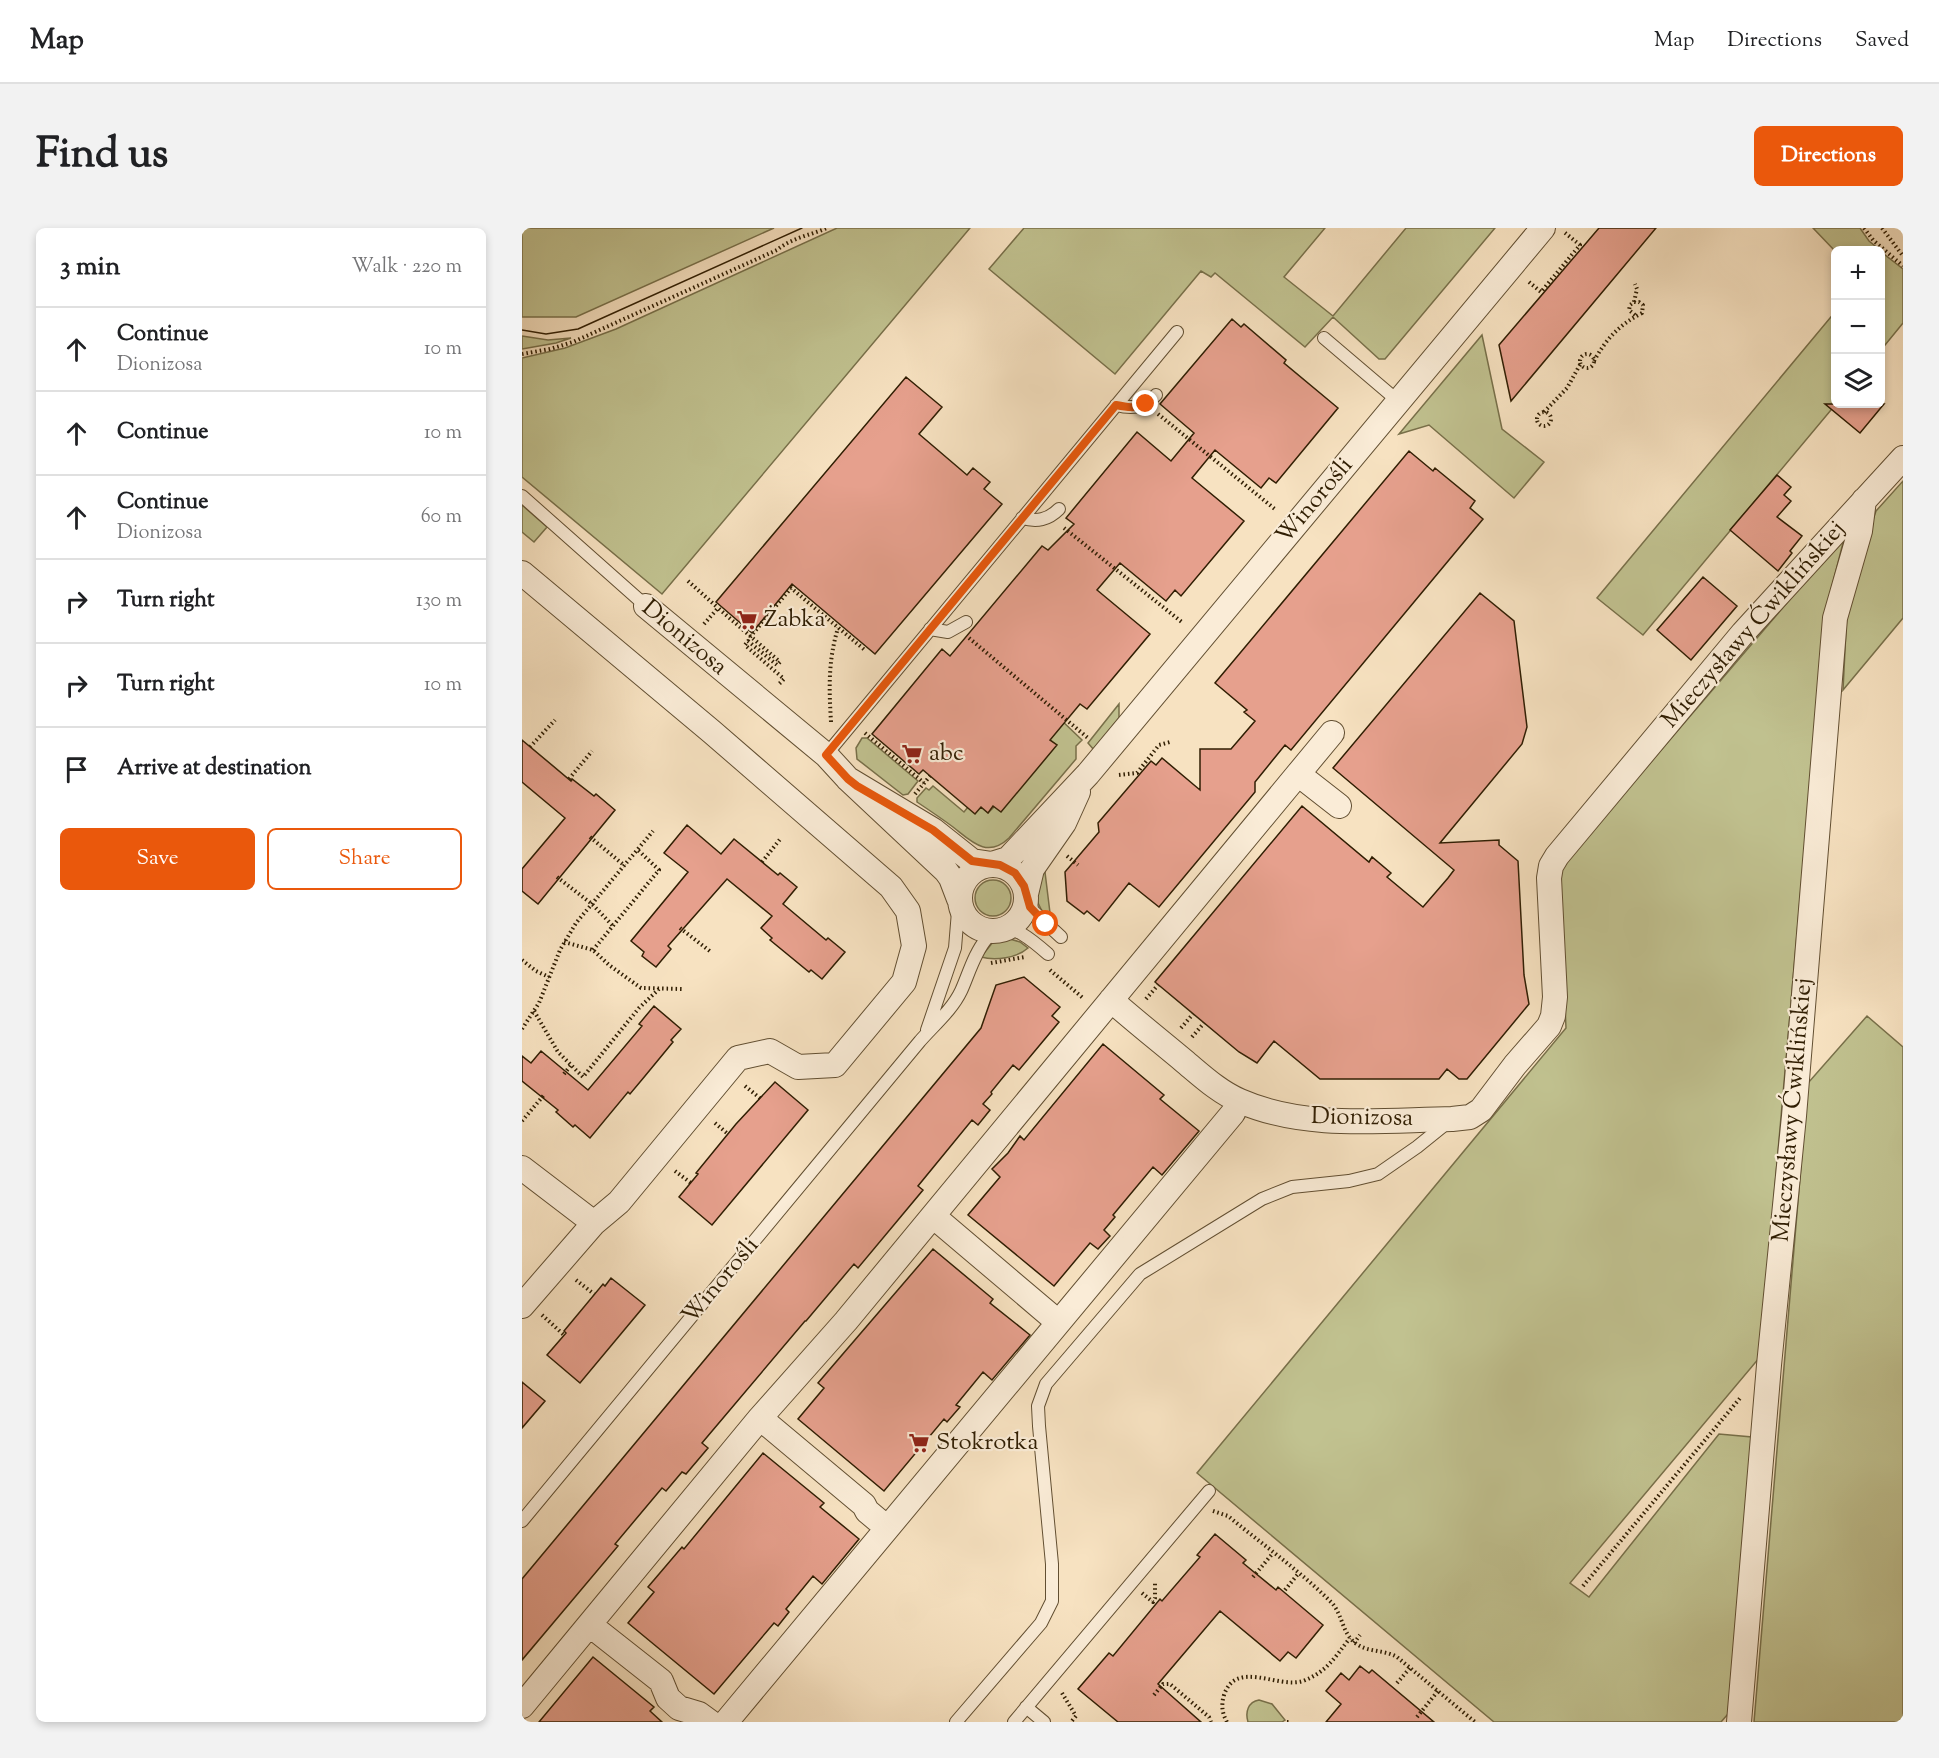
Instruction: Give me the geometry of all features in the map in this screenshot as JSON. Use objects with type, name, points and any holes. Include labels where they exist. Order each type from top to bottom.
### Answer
[{"type":"street","name":"Winorośli","points":[[992,864],[1008,859],[1088,774],[1398,401],[1553,230]]},
{"type":"street","name":"Mieczysławy Ćwiklińskiej","points":[[1461,1118],[1481,1110],[1515,1065],[1549,1026],[1553,1016],[1555,997],[1549,879],[1551,866],[1557,856],[1743,633],[1903,458]]},
{"type":"street","name":"Mieczysławy Ćwiklińskiej","points":[[1740,1722],[1835,618],[1860,531],[1864,500]]},
{"type":"street","points":[[522,573],[712,732],[891,887],[908,911],[914,946],[904,982],[835,1065],[798,1067],[770,1051],[738,1058],[619,1202],[594,1223],[531,1310]]},
{"type":"street","name":"Dionizosa","points":[[646,606],[829,744],[848,779],[941,866],[950,876],[959,899]]},
{"type":"street","points":[[522,1706],[760,1418],[846,1321],[1332,733]]},
{"type":"street","name":"Winorośli","points":[[1026,894],[1032,869],[1064,824],[1088,774]]},
{"type":"street","points":[[1298,774],[1339,806]]},
{"type":"street","name":"Dionizosa","points":[[848,779],[933,830],[972,861],[992,864]]},
{"type":"street","points":[[992,864],[1000,865],[1015,873],[1026,894],[1024,910],[1020,916],[1009,927],[992,931],[976,927],[964,915],[959,899],[963,882],[968,875],[992,864]]},
{"type":"street","name":"Dionizosa","points":[[1106,1006],[1207,1080],[1241,1101],[1291,1116],[1336,1121],[1461,1118]]},
{"type":"street","points":[[726,1722],[1233,1113]]},
{"type":"street","points":[[522,1168],[594,1223]]},
{"type":"street","points":[[933,1216],[1059,1322]]},
{"type":"street","points":[[760,1418],[864,1505],[867,1511],[886,1527]]},
{"type":"street","points":[[590,1625],[661,1681],[668,1698],[679,1708],[699,1714],[710,1722]]},
{"type":"lane","points":[[829,744],[930,629],[1177,332]]},
{"type":"lane","points":[[1324,338],[1398,401]]},
{"type":"lane","points":[[1116,405],[1141,406],[1156,395]]},
{"type":"lane","name":"Dionizosa","points":[[522,496],[646,606]]},
{"type":"lane","points":[[1022,518],[1035,521],[1054,513]]},
{"type":"lane","points":[[930,629],[948,632],[962,626]]},
{"type":"lane","points":[[1026,894],[1033,911],[1061,937]]},
{"type":"lane","name":"Winorośli","points":[[920,1041],[931,1021],[955,948],[959,899]]},
{"type":"lane","points":[[1001,930],[1013,930],[1022,934],[1048,954]]},
{"type":"lane","name":"Winorośli","points":[[522,1521],[956,999],[982,944],[989,936],[1001,930]]},
{"type":"lane","points":[[956,1722],[1041,1623],[1052,1601],[1052,1564],[1038,1407],[1046,1384],[1140,1274],[1262,1199],[1292,1187],[1349,1181],[1378,1174],[1461,1118]]},
{"type":"lane","points":[[1014,1722],[1209,1491]]},
{"type":"lane","points":[[1026,1707],[1044,1722]]},
{"type":"path","points":[[522,354],[573,342],[801,237],[827,228]]},
{"type":"path","points":[[1864,228],[1873,240],[1903,266]]},
{"type":"path","points":[[1882,228],[1903,256]]},
{"type":"path","points":[[1524,278],[1541,292],[1580,245],[1553,230]]},
{"type":"path","points":[[1635,284],[1637,289],[1634,302],[1630,305],[1629,310],[1635,315]]},
{"type":"path","points":[[1581,363],[1583,367],[1588,368],[1593,365],[1612,333],[1635,315],[1640,314],[1643,308],[1639,302],[1634,302]]},
{"type":"path","points":[[1544,412],[1567,388],[1581,363],[1582,356],[1587,354],[1592,356],[1594,361]]},
{"type":"path","points":[[1146,404],[1276,510]]},
{"type":"path","points":[[1054,513],[1183,623]]},
{"type":"path","points":[[688,581],[780,662],[777,665],[748,641],[745,645],[784,679],[774,690]]},
{"type":"path","points":[[750,637],[791,588],[866,651]]},
{"type":"path","points":[[708,619],[718,608]]},
{"type":"path","points":[[962,626],[1088,738]]},
{"type":"path","points":[[829,744],[831,651],[838,628]]},
{"type":"path","points":[[530,747],[555,720]]},
{"type":"path","points":[[864,733],[924,783]]},
{"type":"path","points":[[1115,779],[1120,774],[1137,773],[1159,745],[1170,742]]},
{"type":"path","points":[[569,779],[592,751]]},
{"type":"path","points":[[909,802],[930,776]]},
{"type":"path","points":[[522,1029],[534,1011],[564,942],[576,923],[653,831]]},
{"type":"path","points":[[590,837],[625,866]]},
{"type":"path","points":[[762,862],[782,838]]},
{"type":"path","points":[[1067,856],[1072,848]]},
{"type":"path","points":[[593,950],[659,870],[638,850]]},
{"type":"path","points":[[557,877],[592,904],[613,926]]},
{"type":"path","points":[[680,928],[711,952]]},
{"type":"path","points":[[564,942],[593,950],[609,965],[641,988],[682,988]]},
{"type":"path","points":[[522,960],[536,971],[549,977]]},
{"type":"path","points":[[1048,969],[1106,1006]]},
{"type":"path","points":[[1146,999],[1158,985]]},
{"type":"path","points":[[534,1011],[558,1052],[583,1077],[659,989]]},
{"type":"path","points":[[1181,1028],[1193,1014]]},
{"type":"path","points":[[1192,1037],[1204,1023]]},
{"type":"path","points":[[564,1074],[571,1065]]},
{"type":"path","points":[[738,1080],[761,1099]]},
{"type":"path","points":[[522,1121],[544,1095]]},
{"type":"path","points":[[708,1117],[728,1134]]},
{"type":"path","points":[[668,1165],[691,1183]]},
{"type":"path","points":[[573,1277],[594,1294]]},
{"type":"path","points":[[531,1310],[564,1335]]},
{"type":"path","points":[[1583,1586],[1769,1365]]},
{"type":"path","points":[[1207,1513],[1215,1511],[1228,1516],[1334,1604],[1354,1643],[1373,1652],[1392,1654],[1475,1722]]},
{"type":"path","points":[[1253,1577],[1273,1553]]},
{"type":"path","points":[[1285,1590],[1298,1574]]},
{"type":"path","points":[[1134,1601],[1156,1575],[1155,1602],[1142,1593]]},
{"type":"path","points":[[1354,1643],[1360,1635]]},
{"type":"path","points":[[1227,1722],[1222,1704],[1225,1693],[1233,1683],[1250,1676],[1288,1684],[1306,1680],[1324,1671],[1350,1638]]},
{"type":"path","points":[[1397,1683],[1410,1668]]},
{"type":"path","points":[[1154,1695],[1163,1684],[1170,1684],[1209,1717],[1211,1722]]},
{"type":"path","points":[[1059,1689],[1076,1716],[1071,1722]]},
{"type":"path","points":[[1417,1717],[1438,1691]]},
{"type":"path","points":[[1185,1708],[1191,1701]]},
{"type":"green space","points":[[522,228],[774,228],[576,317],[522,317]]},
{"type":"green space","points":[[837,228],[970,228],[662,594],[522,477],[522,358],[565,348],[616,329]]},
{"type":"green space","points":[[1024,228],[1325,228],[1284,277],[1333,316],[1406,228],[1495,228],[1385,359],[1379,359],[1333,317],[1305,347],[1215,273],[1211,277],[1201,271],[1115,374],[989,269]]},
{"type":"green space","points":[[1813,228],[1860,228],[1875,246],[1831,246]]},
{"type":"green space","points":[[1885,255],[1903,269],[1903,323],[1885,345]]},
{"type":"green space","points":[[1831,317],[1833,408],[1643,635],[1597,598]]},
{"type":"green space","points":[[1482,335],[1502,429],[1544,462],[1514,498],[1429,425],[1399,434]]},
{"type":"green space","points":[[522,336],[548,340],[571,338],[522,349]]},
{"type":"green space","points":[[1903,481],[1903,618],[1843,690],[1847,610],[1868,534],[1876,511]]},
{"type":"green space","points":[[522,505],[547,527],[534,542],[522,532]]},
{"type":"green space","points":[[1845,535],[1825,614],[1760,1357],[1570,1583],[1589,1597],[1719,1434],[1752,1437],[1728,1714],[1721,1722],[1494,1722],[1197,1473],[1566,1028],[1560,896],[1561,867]]},
{"type":"green space","points":[[1119,704],[1119,718],[1094,750],[1088,743]]},
{"type":"green space","points":[[1059,718],[1082,740],[1076,746],[1076,759],[1009,838],[1001,844],[994,847],[980,846],[917,802],[917,798],[926,788],[929,790],[933,786],[964,812],[968,807],[981,807],[988,813],[1056,745],[1045,735]]},
{"type":"green space","points":[[862,738],[867,738],[918,781],[908,794],[903,795],[857,759],[856,748]]},
{"type":"green space","points":[[1044,864],[1051,921],[1044,914],[1037,900],[1037,887]]},
{"type":"green space","points":[[993,880],[1005,886],[1011,898],[1005,910],[993,916],[981,910],[975,898],[981,886]]},
{"type":"green space","points":[[1010,939],[1028,948],[1006,958],[981,957],[993,942]]},
{"type":"green space","points":[[1867,1016],[1903,1047],[1903,1722],[1754,1722],[1808,1083]]},
{"type":"green space","points":[[1259,1700],[1272,1704],[1285,1720],[1282,1722],[1248,1722],[1248,1708]]},
{"type":"building","points":[[1599,228],[1656,228],[1511,401],[1499,345]]},
{"type":"building","points":[[1232,319],[1241,327],[1244,324],[1286,360],[1284,363],[1338,408],[1276,483],[1269,478],[1261,488],[1215,450],[1192,478],[1244,521],[1181,596],[1175,590],[1166,601],[1120,563],[1097,590],[1150,634],[1087,709],[1080,704],[1050,740],[1057,745],[1001,812],[993,806],[988,813],[981,807],[975,814],[923,770],[919,774],[872,734],[942,649],[950,656],[1042,546],[1048,550],[1074,524],[1066,518],[1137,432],[1171,461],[1194,433],[1160,404]]},
{"type":"building","points":[[906,377],[942,407],[919,434],[967,475],[973,468],[990,482],[984,489],[1002,504],[875,654],[792,584],[752,633],[716,602]]},
{"type":"building","points":[[1825,404],[1831,404],[1831,408],[1881,408],[1860,433]]},
{"type":"building","points":[[1409,451],[1433,471],[1435,468],[1475,501],[1470,508],[1483,519],[1291,750],[1285,745],[1255,782],[1255,792],[1159,907],[1129,883],[1099,921],[1087,911],[1084,914],[1067,901],[1065,872],[1099,832],[1098,823],[1151,761],[1156,765],[1162,758],[1200,790],[1200,749],[1231,749],[1255,721],[1244,712],[1247,710],[1215,683]]},
{"type":"building","points":[[1777,475],[1791,487],[1784,495],[1791,501],[1777,517],[1802,536],[1778,571],[1730,530]]},
{"type":"building","points":[[1703,577],[1737,606],[1691,660],[1657,630]]},
{"type":"building","points":[[1480,593],[1514,621],[1527,727],[1522,744],[1440,843],[1499,840],[1499,845],[1518,861],[1524,975],[1529,1004],[1467,1079],[1459,1079],[1447,1069],[1439,1079],[1320,1079],[1274,1041],[1257,1063],[1239,1052],[1155,982],[1302,806],[1369,862],[1372,857],[1391,873],[1387,877],[1423,907],[1448,878],[1454,870],[1333,768]]},
{"type":"building","points":[[522,740],[571,781],[572,779],[594,796],[596,794],[615,810],[538,904],[522,891],[522,869],[565,818],[522,782]]},
{"type":"building","points":[[687,825],[721,854],[734,839],[778,875],[780,873],[797,887],[783,904],[826,940],[828,938],[845,952],[822,979],[811,970],[809,972],[770,940],[772,938],[761,928],[772,916],[727,879],[668,946],[671,949],[656,967],[642,956],[644,952],[631,941],[688,872],[664,853]]},
{"type":"building","points":[[1024,977],[1060,1007],[1052,1016],[1059,1022],[1019,1070],[1013,1065],[983,1104],[990,1110],[978,1125],[972,1120],[918,1186],[923,1190],[858,1268],[854,1264],[702,1443],[708,1448],[686,1474],[682,1472],[666,1491],[662,1488],[615,1544],[618,1546],[522,1660],[522,1579],[981,1028],[996,985]]},
{"type":"building","points":[[654,1006],[681,1029],[630,1094],[628,1092],[590,1138],[575,1125],[573,1127],[556,1112],[558,1110],[522,1081],[522,1056],[531,1063],[541,1051],[588,1090],[642,1026],[639,1024]]},
{"type":"building","points":[[1103,1044],[1164,1095],[1160,1099],[1199,1131],[1162,1175],[1153,1167],[1113,1215],[1115,1217],[1104,1230],[1110,1236],[1098,1249],[1090,1243],[1054,1286],[968,1215],[1000,1177],[992,1169],[1008,1153],[1020,1136],[1024,1140]]},
{"type":"building","points":[[775,1082],[808,1110],[712,1225],[679,1197],[736,1124]]},
{"type":"building","points":[[933,1249],[993,1299],[990,1303],[1030,1335],[992,1380],[983,1372],[956,1405],[960,1407],[947,1422],[944,1419],[884,1491],[798,1419],[824,1388],[818,1383]]},
{"type":"building","points":[[611,1278],[645,1305],[580,1383],[547,1355],[603,1284],[605,1286]]},
{"type":"building","points":[[522,1382],[545,1401],[522,1428]]},
{"type":"building","points":[[763,1453],[824,1503],[820,1507],[859,1539],[822,1584],[813,1576],[786,1609],[789,1612],[778,1626],[774,1623],[714,1694],[628,1623],[654,1592],[648,1587],[682,1547],[684,1549]]},
{"type":"building","points":[[1215,1534],[1246,1560],[1243,1563],[1276,1590],[1278,1587],[1323,1625],[1296,1658],[1288,1652],[1280,1661],[1220,1611],[1158,1684],[1201,1722],[1118,1722],[1078,1689],[1109,1653],[1113,1656],[1160,1599],[1162,1601],[1200,1557],[1197,1555]]},
{"type":"building","points":[[593,1657],[654,1707],[650,1711],[662,1722],[539,1722]]},
{"type":"building","points":[[1360,1666],[1369,1673],[1372,1670],[1434,1722],[1326,1722],[1341,1704],[1326,1691],[1341,1673],[1349,1680]]},
{"type":"tram line","points":[[522,330],[546,334],[578,329],[802,228]]},
{"type":"place","name":"Żabka","points":[[747,620]]},
{"type":"place","name":"abc","points":[[912,754]]},
{"type":"place","name":"Stokrotka","points":[[919,1443]]},
{"type":"route","points":[[1046,924],[1030,907],[1024,886],[1015,873],[1000,865],[972,861],[933,830],[857,786],[826,755],[1116,405],[1128,407],[1146,404]]}]
